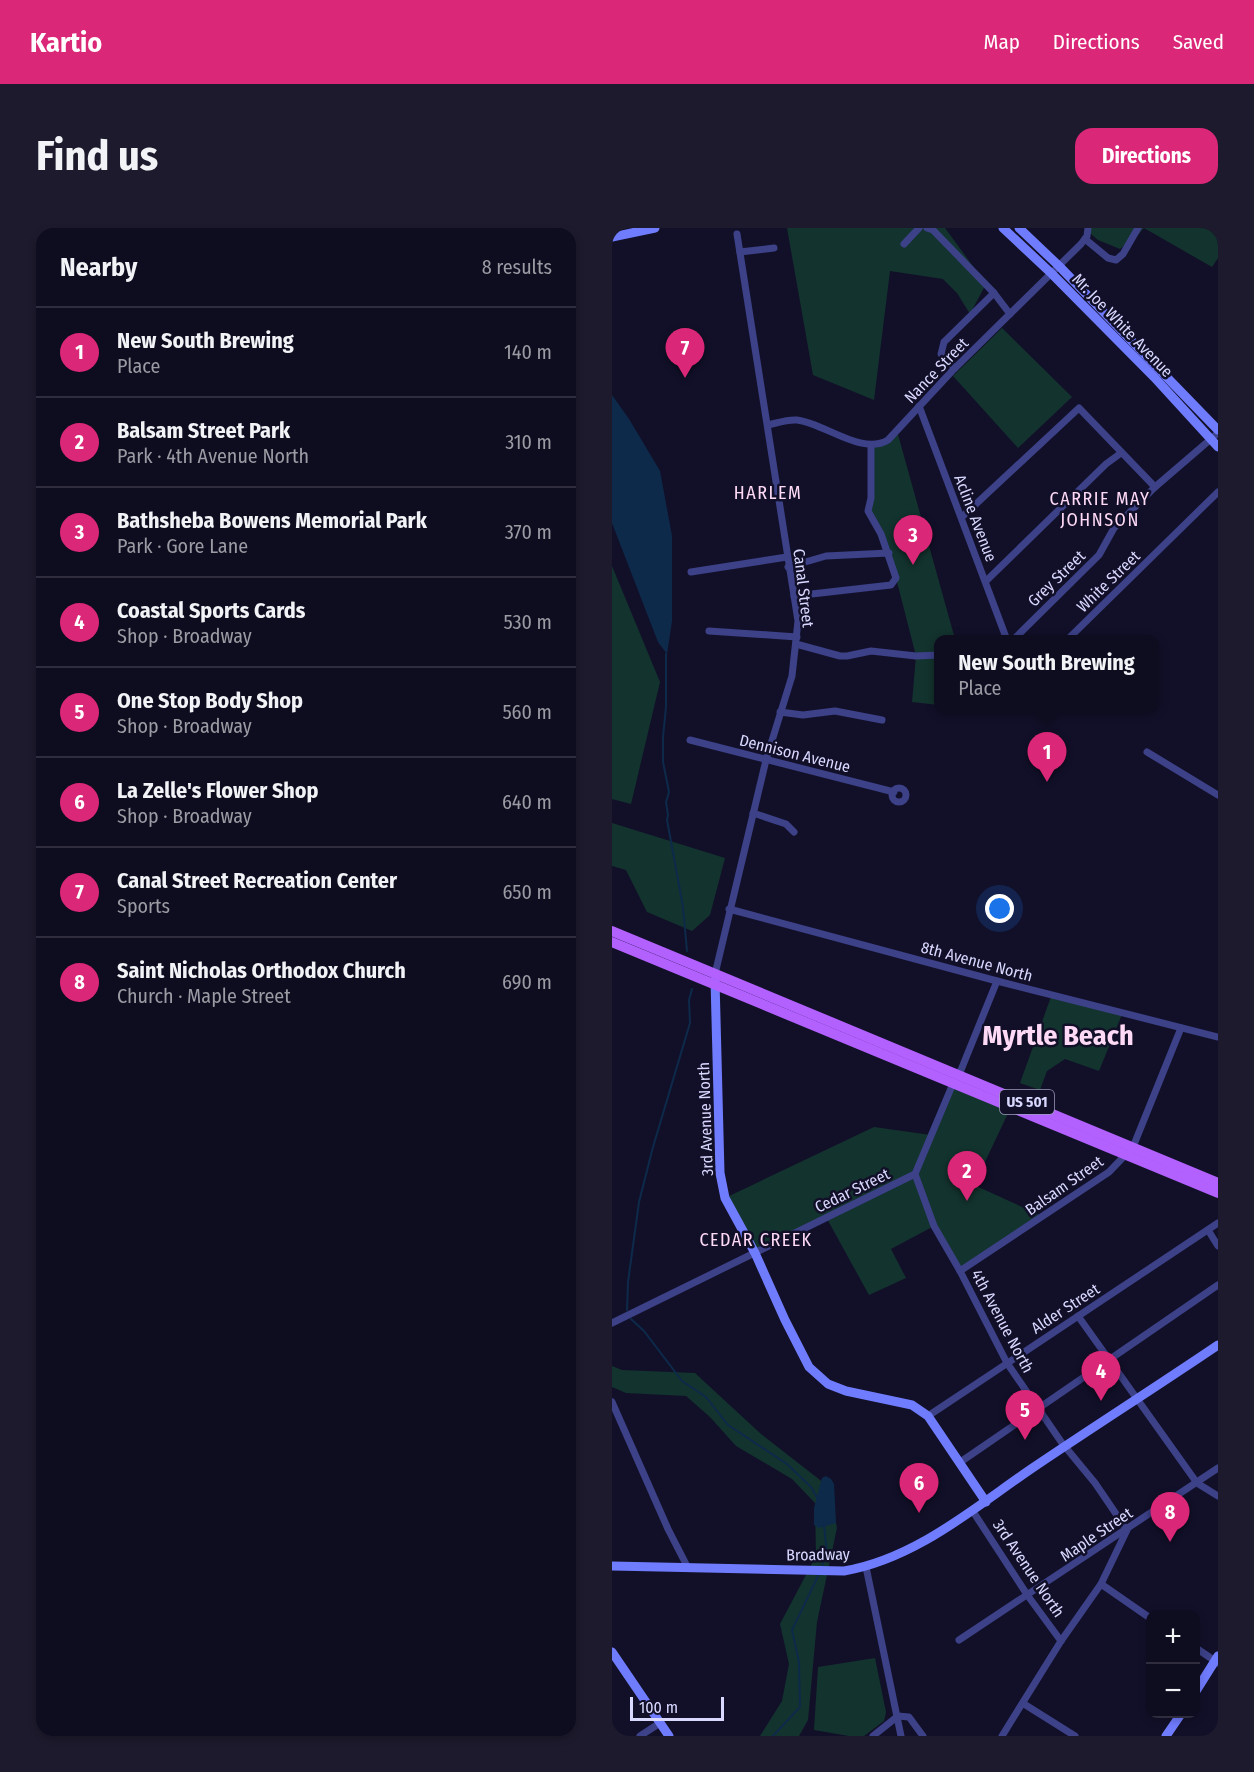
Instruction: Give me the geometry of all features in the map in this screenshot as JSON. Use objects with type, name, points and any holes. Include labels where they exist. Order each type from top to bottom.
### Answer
[{"type":"main road","points":[[612,237],[655,228]]},
{"type":"main road","name":"Mr. Joe White Avenue","points":[[1003,228],[1154,377],[1218,447]]},
{"type":"main road","name":"Mr. Joe White Avenue","points":[[1019,228],[1059,266],[1218,432]]},
{"type":"main road","name":"US 501","points":[[612,931],[716,979],[955,1079],[1129,1151],[1218,1183]]},
{"type":"main road","name":"US 501","points":[[612,942],[716,979]]},
{"type":"main road","name":"3rd Avenue North","points":[[716,979],[720,1173],[725,1198],[755,1253],[803,1358],[817,1376],[828,1384],[846,1391],[912,1405],[928,1416],[986,1502]]},
{"type":"main road","name":"US 501","points":[[1129,1151],[1218,1193]]},
{"type":"main road","name":"Broadway","points":[[1136,1397],[1218,1338]]},
{"type":"main road","name":"Broadway","points":[[612,1566],[844,1571],[866,1567],[912,1548],[986,1502],[1064,1445],[1218,1345]]},
{"type":"main road","points":[[612,1652],[669,1736]]},
{"type":"main road","points":[[1200,1685],[1217,1660]]},
{"type":"main road","points":[[1166,1736],[1178,1718]]},
{"type":"street","points":[[904,244],[919,228]]},
{"type":"street","points":[[927,228],[933,230],[994,293],[1010,314]]},
{"type":"street","name":"Nance Street","points":[[871,445],[882,444],[888,440],[955,368],[1052,274],[1085,239],[1088,228]]},
{"type":"street","points":[[1085,239],[1108,258],[1116,260],[1124,254],[1138,228]]},
{"type":"street","name":"Canal Street","points":[[716,979],[729,909],[766,760],[792,676],[798,621],[737,234]]},
{"type":"street","points":[[740,252],[774,248]]},
{"type":"street","points":[[955,368],[941,354],[944,342],[994,293]]},
{"type":"street","name":"Acline Avenue","points":[[919,406],[1006,635]]},
{"type":"street","points":[[962,517],[1079,408],[1155,487]]},
{"type":"street","points":[[768,424],[795,420],[821,426],[837,436],[871,445],[871,498],[868,511],[889,553],[896,578],[891,585],[795,596]]},
{"type":"street","name":"Grey Street","points":[[1017,635],[1099,555],[1114,528],[1155,487],[1218,432]]},
{"type":"street","points":[[986,580],[1097,472],[1121,453]]},
{"type":"street","name":"White Street","points":[[1072,635],[1218,492]]},
{"type":"street","points":[[788,567],[826,556],[889,553]]},
{"type":"street","points":[[691,572],[787,557]]},
{"type":"street","points":[[709,631],[796,640],[840,656],[871,651],[916,656],[934,655]]},
{"type":"street","points":[[780,712],[803,715],[835,711],[882,720]]},
{"type":"street","name":"Dennison Avenue","points":[[690,740],[894,792]]},
{"type":"street","points":[[1147,753],[1218,795]]},
{"type":"street","points":[[753,813],[786,824],[794,831]]},
{"type":"street","name":"8th Avenue North","points":[[729,909],[1218,1037]]},
{"type":"street","name":"Cedar Street","points":[[612,1323],[915,1174],[997,981]]},
{"type":"street","name":"Balsam Street","points":[[960,1271],[1109,1172],[1129,1151],[1181,1028]]},
{"type":"street","name":"4th Avenue North","points":[[915,1174],[934,1226],[1007,1363],[1127,1530]]},
{"type":"street","name":"Alder Street","points":[[928,1416],[1218,1223]]},
{"type":"street","points":[[1208,1230],[1218,1246]]},
{"type":"street","points":[[959,1463],[1218,1285]]},
{"type":"street","points":[[1078,1316],[1197,1483],[1218,1496]]},
{"type":"street","points":[[612,1402],[668,1529],[688,1568]]},
{"type":"street","name":"Maple Street","points":[[959,1640],[1218,1468]]},
{"type":"street","name":"3rd Avenue North","points":[[972,1510],[1028,1596],[1061,1641]]},
{"type":"street","points":[[1002,1736],[1024,1704],[1061,1641],[1101,1584],[1127,1530]]},
{"type":"street","points":[[866,1567],[902,1736]]},
{"type":"street","points":[[1101,1584],[1146,1615]]},
{"type":"street","points":[[1200,1650],[1217,1660]]},
{"type":"street","points":[[1024,1704],[1075,1736]]},
{"type":"street","points":[[873,1736],[898,1716],[909,1717],[923,1736]]},
{"type":"street","points":[[640,1736],[660,1723]]},
{"type":"green space","points":[[787,228],[945,228],[986,284],[970,314],[957,293],[943,279],[890,271],[874,400],[813,375]]},
{"type":"green space","points":[[1084,228],[1144,228],[1120,249],[1098,240]]},
{"type":"green space","points":[[1144,228],[1218,228],[1218,258],[1212,267]]},
{"type":"green space","points":[[1002,328],[1072,397],[1018,448],[953,376]]},
{"type":"green space","points":[[897,431],[954,635],[934,635],[934,704],[912,702],[916,656],[896,578],[868,511],[871,445],[888,440]]},
{"type":"green space","points":[[612,566],[660,682],[631,804],[612,799]]},
{"type":"green space","points":[[612,823],[725,858],[710,915],[692,931],[647,912],[626,870],[612,866]]},
{"type":"green space","points":[[1052,994],[1123,1012],[1099,1071],[1065,1059],[1047,1071],[1040,1090],[1020,1083]]},
{"type":"green space","points":[[953,1084],[1011,1107],[974,1185],[1044,1217],[960,1271],[934,1226],[891,1249],[906,1278],[869,1295],[826,1217],[755,1253],[725,1198],[874,1127],[931,1135]]},
{"type":"green space","points":[[612,1366],[622,1370],[695,1373],[761,1434],[829,1487],[837,1528],[817,1622],[808,1720],[799,1736],[760,1736],[782,1701],[789,1664],[780,1624],[816,1556],[815,1503],[792,1479],[736,1446],[710,1417],[686,1396],[626,1393],[612,1387]]},
{"type":"green space","points":[[875,1658],[886,1712],[884,1721],[864,1736],[814,1730],[818,1667]]},
{"type":"water","points":[[612,395],[660,471],[672,536],[672,621],[667,654],[658,642],[612,523]]},
{"type":"water","points":[[826,1476],[834,1484],[836,1523],[819,1528],[814,1525],[814,1508],[822,1478]]},
{"type":"waterway","points":[[666,654],[663,762],[669,792],[666,802],[667,820],[683,907],[687,951]]},
{"type":"waterway","points":[[627,1310],[628,1282],[639,1202],[690,1023],[689,1000],[692,989]]},
{"type":"waterway","points":[[631,1319],[644,1331],[682,1381],[706,1397],[728,1425],[787,1464],[811,1487],[818,1499]]},
{"type":"waterway","points":[[821,1569],[827,1553],[824,1525]]},
{"type":"waterway","points":[[773,1736],[800,1707],[799,1662],[792,1630],[819,1574]]},
{"type":"place","name":"Canal Street Recreation Center","points":[[685,378]]},
{"type":"place","name":"Bathsheba Bowens Memorial Park","points":[[913,565]]},
{"type":"place","name":"New South Brewing","points":[[1047,782]]},
{"type":"place","name":"Balsam Street Park","points":[[967,1201]]},
{"type":"place","name":"Coastal Sports Cards","points":[[1101,1401]]},
{"type":"place","name":"One Stop Body Shop","points":[[1025,1440]]},
{"type":"place","name":"La Zelle's Flower Shop","points":[[919,1513]]},
{"type":"place","name":"Saint Nicholas Orthodox Church","points":[[1170,1542]]},
{"type":"district","name":"HARLEM","points":[[768,493]]},
{"type":"district","name":"CARRIE MAY JOHNSON","points":[[1100,509]]},
{"type":"district","name":"Myrtle Beach","points":[[1058,1035]]},
{"type":"district","name":"CEDAR CREEK","points":[[756,1240]]}]
